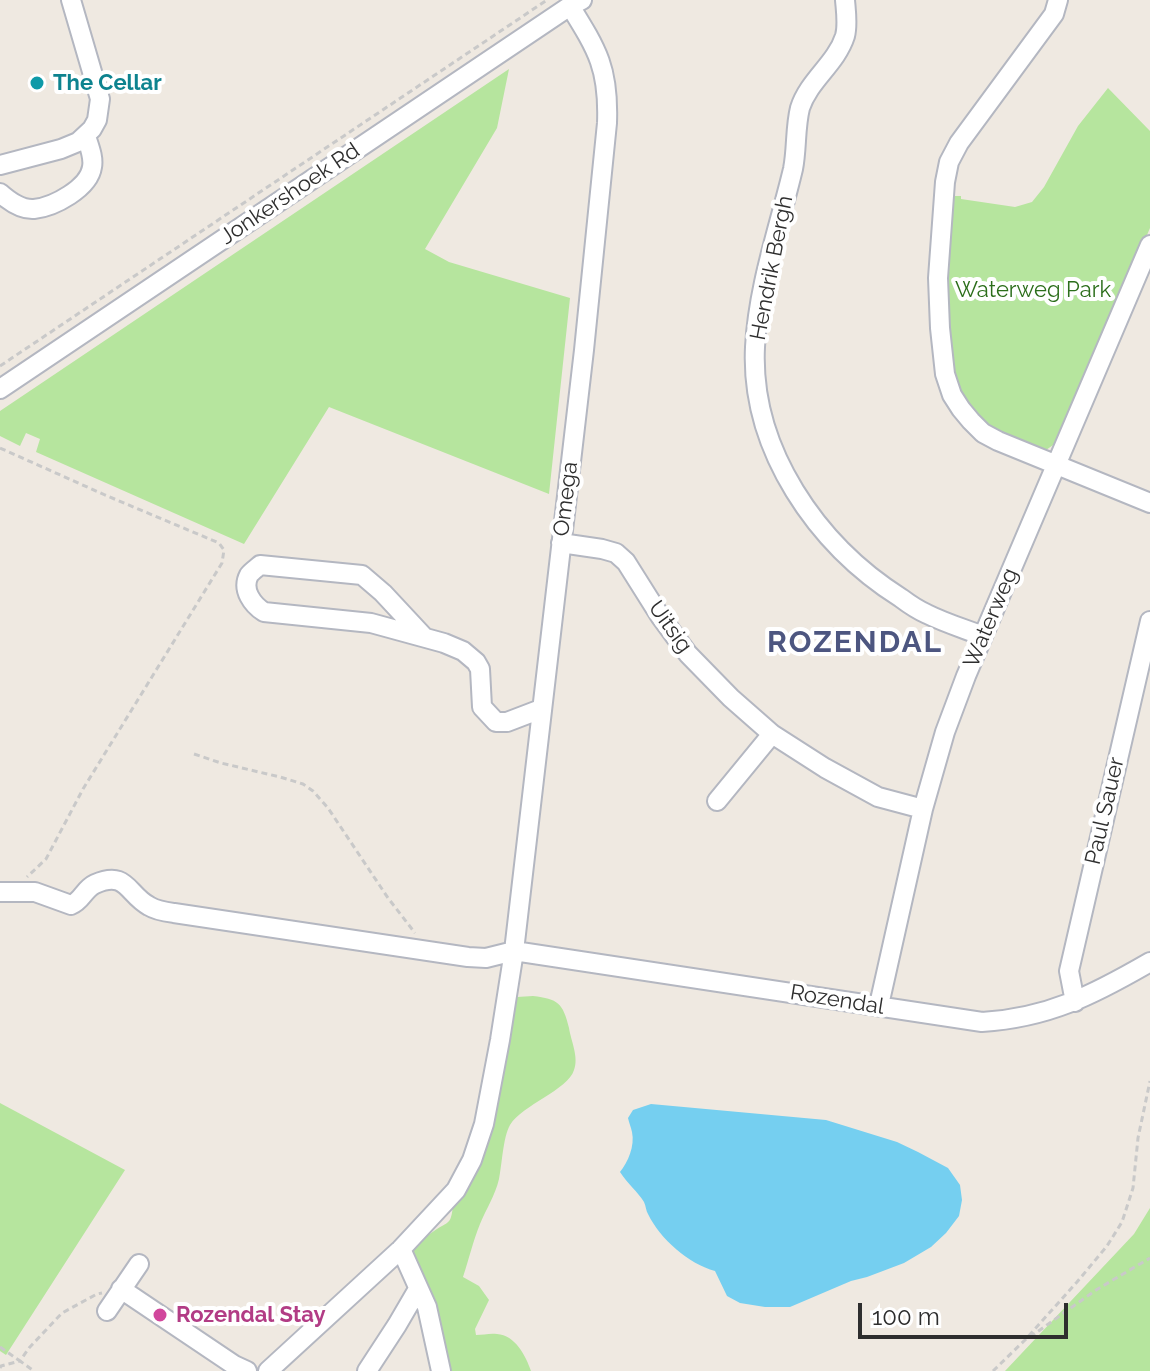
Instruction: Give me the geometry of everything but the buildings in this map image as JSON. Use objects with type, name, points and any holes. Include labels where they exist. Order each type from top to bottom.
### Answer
[{"type":"street","points":[[0,165],[78,142],[97,120],[100,99],[71,0]]},
{"type":"street","name":"Hendrik Bergh","points":[[845,0],[845,34],[840,48],[810,86],[799,111],[793,166],[758,313],[755,347],[757,400],[772,446],[785,473],[816,522],[837,547],[881,585],[926,614],[983,636]]},
{"type":"street","points":[[1058,0],[1054,14],[959,143],[949,162],[938,278],[945,374],[961,409],[983,433],[1150,503]]},
{"type":"street","name":"Jonkershoek Rd","points":[[0,389],[576,3]]},
{"type":"street","name":"Omega","points":[[268,1371],[401,1249],[456,1190],[472,1160],[484,1124],[514,951],[584,350],[607,123],[608,93],[603,70],[576,3]]},
{"type":"street","points":[[0,193],[13,203],[33,209],[55,203],[75,192],[92,170],[93,160],[86,136]]},
{"type":"street","name":"Waterweg","points":[[879,1005],[923,809],[945,732],[1150,245]]},
{"type":"street","name":"Uitsig","points":[[561,543],[616,553],[626,562],[688,654],[772,734],[878,797],[923,809]]},
{"type":"street","points":[[424,637],[362,575],[260,565],[249,575],[247,591],[253,605],[264,612],[371,623],[463,651],[480,669],[482,707],[496,722],[507,722],[541,709]]},
{"type":"street","name":"Paul Sauer","points":[[1075,1002],[1069,971],[1150,621]]},
{"type":"street","points":[[717,801],[772,734]]},
{"type":"street","name":"Rozendal","points":[[5,892],[35,892],[75,905],[91,886],[117,880],[125,883],[141,901],[155,909],[468,957],[486,958],[514,951],[982,1022],[1048,1012],[1104,988],[1150,962]]},
{"type":"street","points":[[401,1249],[427,1307],[441,1371]]},
{"type":"street","points":[[107,1311],[139,1264]]},
{"type":"street","points":[[121,1289],[247,1371]]},
{"type":"street","points":[[367,1371],[418,1289]]},
{"type":"path","points":[[0,366],[547,0]]},
{"type":"path","points":[[0,448],[219,543],[224,550],[222,563],[83,789],[46,859],[5,892]]},
{"type":"path","points":[[194,754],[303,784],[313,791],[429,951]]},
{"type":"path","points":[[993,1371],[1099,1257],[1122,1222],[1133,1188],[1138,1138],[1150,1081]]},
{"type":"path","points":[[1025,1340],[1096,1290],[1150,1258]]},
{"type":"path","points":[[0,1368],[20,1361],[62,1313],[97,1294],[121,1289]]},
{"type":"path","points":[[0,1347],[34,1371]]},
{"type":"green space","points":[[509,69],[497,128],[425,249],[449,262],[570,298],[549,494],[329,407],[244,544],[36,452],[40,439],[26,433],[20,446],[0,436],[0,411]]},
{"type":"green space","name":"Waterweg Park","points":[[1108,88],[1150,131],[1150,228],[1059,441],[1046,450],[1040,450],[997,431],[980,419],[955,381],[948,292],[953,196],[1015,207],[1032,202],[1044,187],[1078,126]]},
{"type":"green space","points":[[533,996],[554,1001],[562,1008],[574,1049],[574,1070],[563,1084],[524,1111],[510,1125],[497,1185],[463,1277],[479,1286],[489,1300],[475,1329],[476,1335],[497,1334],[509,1338],[523,1353],[531,1371],[447,1371],[413,1260],[413,1250],[450,1219],[511,1010],[517,997]]},
{"type":"green space","points":[[0,1103],[125,1170],[6,1355],[0,1351]]},
{"type":"green space","points":[[1150,1208],[1150,1371],[1005,1371],[1134,1234]]},
{"type":"water","points":[[651,1104],[826,1120],[897,1142],[948,1168],[960,1185],[962,1200],[959,1216],[931,1247],[904,1263],[790,1307],[740,1303],[727,1296],[715,1271],[695,1263],[668,1241],[653,1223],[642,1198],[620,1172],[633,1143],[628,1118],[633,1110]]},
{"type":"place","name":"The Cellar","points":[[37,83]]},
{"type":"place","name":"Rozendal Stay","points":[[160,1315]]},
{"type":"district","name":"ROZENDAL","points":[[855,643]]}]
